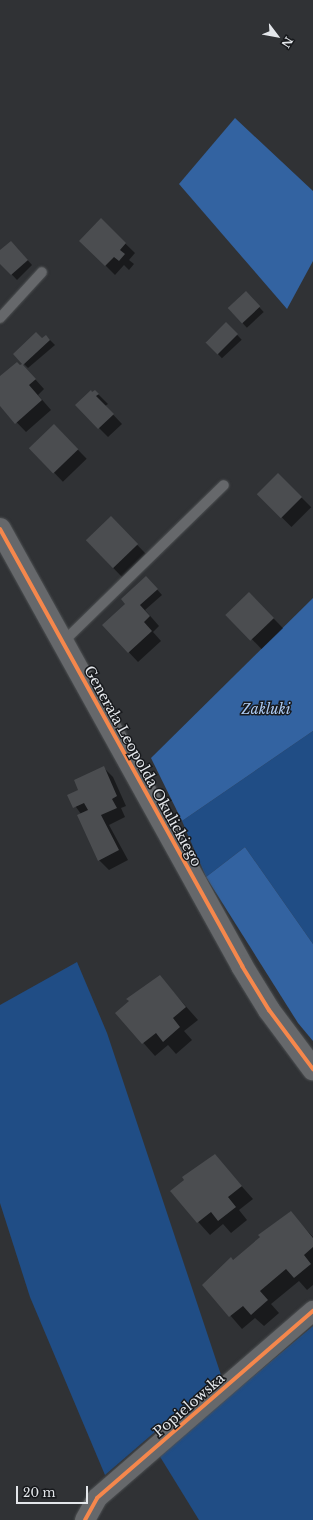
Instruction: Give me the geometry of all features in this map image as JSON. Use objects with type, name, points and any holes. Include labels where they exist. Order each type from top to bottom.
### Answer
[{"type":"street","name":"Generała Leopolda Okulickiego","points":[[0,529],[242,966],[269,1010],[313,1069]]},
{"type":"street","name":"Popielowska","points":[[85,1520],[98,1498],[313,1311]]},
{"type":"lane","points":[[0,318],[42,272]]},
{"type":"lane","points":[[62,643],[224,485]]},
{"type":"shaded area","points":[[313,731],[313,944],[245,847],[206,877],[182,821]]},
{"type":"shaded area","points":[[77,962],[107,1033],[221,1375],[105,1475],[30,1297],[0,1203],[0,1005]]},
{"type":"shaded area","points":[[313,1326],[313,1520],[199,1520],[159,1455]]},
{"type":"green space","points":[[235,118],[313,191],[313,261],[287,309],[179,184]]},
{"type":"green space","name":"Zakluki","points":[[313,598],[313,731],[182,821],[151,758]]},
{"type":"green space","points":[[245,847],[313,944],[313,1041],[298,1023],[206,877]]},
{"type":"building","points":[[101,218],[126,243],[120,250],[125,254],[119,261],[114,257],[105,266],[79,241]]},
{"type":"building","points":[[11,241],[28,260],[11,275],[0,264],[0,250]]},
{"type":"building","points":[[246,291],[260,306],[242,323],[228,308]]},
{"type":"building","points":[[226,322],[238,334],[218,355],[205,343]]},
{"type":"building","points":[[36,332],[42,338],[46,335],[50,340],[23,365],[36,379],[29,385],[42,400],[15,424],[0,406],[0,376],[17,362],[20,365],[22,364],[13,354]]},
{"type":"building","points":[[91,390],[92,392],[95,390],[99,394],[96,396],[114,414],[98,429],[75,405]]},
{"type":"building","points":[[54,424],[78,449],[53,473],[29,448]]},
{"type":"building","points":[[278,473],[302,497],[281,518],[257,494]]},
{"type":"building","points":[[111,516],[138,544],[113,568],[86,540]]},
{"type":"building","points":[[146,576],[158,589],[140,605],[150,616],[144,622],[152,631],[128,653],[102,625],[125,604],[121,599]]},
{"type":"building","points":[[249,592],[274,618],[250,641],[225,615]]},
{"type":"building","points":[[104,766],[117,796],[112,799],[117,808],[101,815],[119,850],[98,861],[77,815],[88,810],[84,803],[73,808],[67,795],[78,790],[74,780]]},
{"type":"building","points":[[160,975],[186,1007],[173,1018],[180,1027],[163,1042],[156,1033],[142,1044],[115,1013],[129,1001],[126,999]]},
{"type":"building","points":[[215,1154],[242,1186],[228,1197],[236,1207],[218,1221],[211,1212],[197,1223],[170,1191],[184,1180],[182,1177]]},
{"type":"building","points":[[291,1211],[313,1238],[313,1247],[304,1255],[311,1264],[294,1278],[286,1269],[260,1291],[268,1300],[251,1315],[243,1306],[229,1317],[202,1285],[231,1257],[233,1260],[260,1237],[258,1235]]},
{"type":"cycle path","points":[[0,529],[242,966],[269,1010],[313,1069]]},
{"type":"cycle path","points":[[85,1520],[97,1498],[313,1311]]}]
